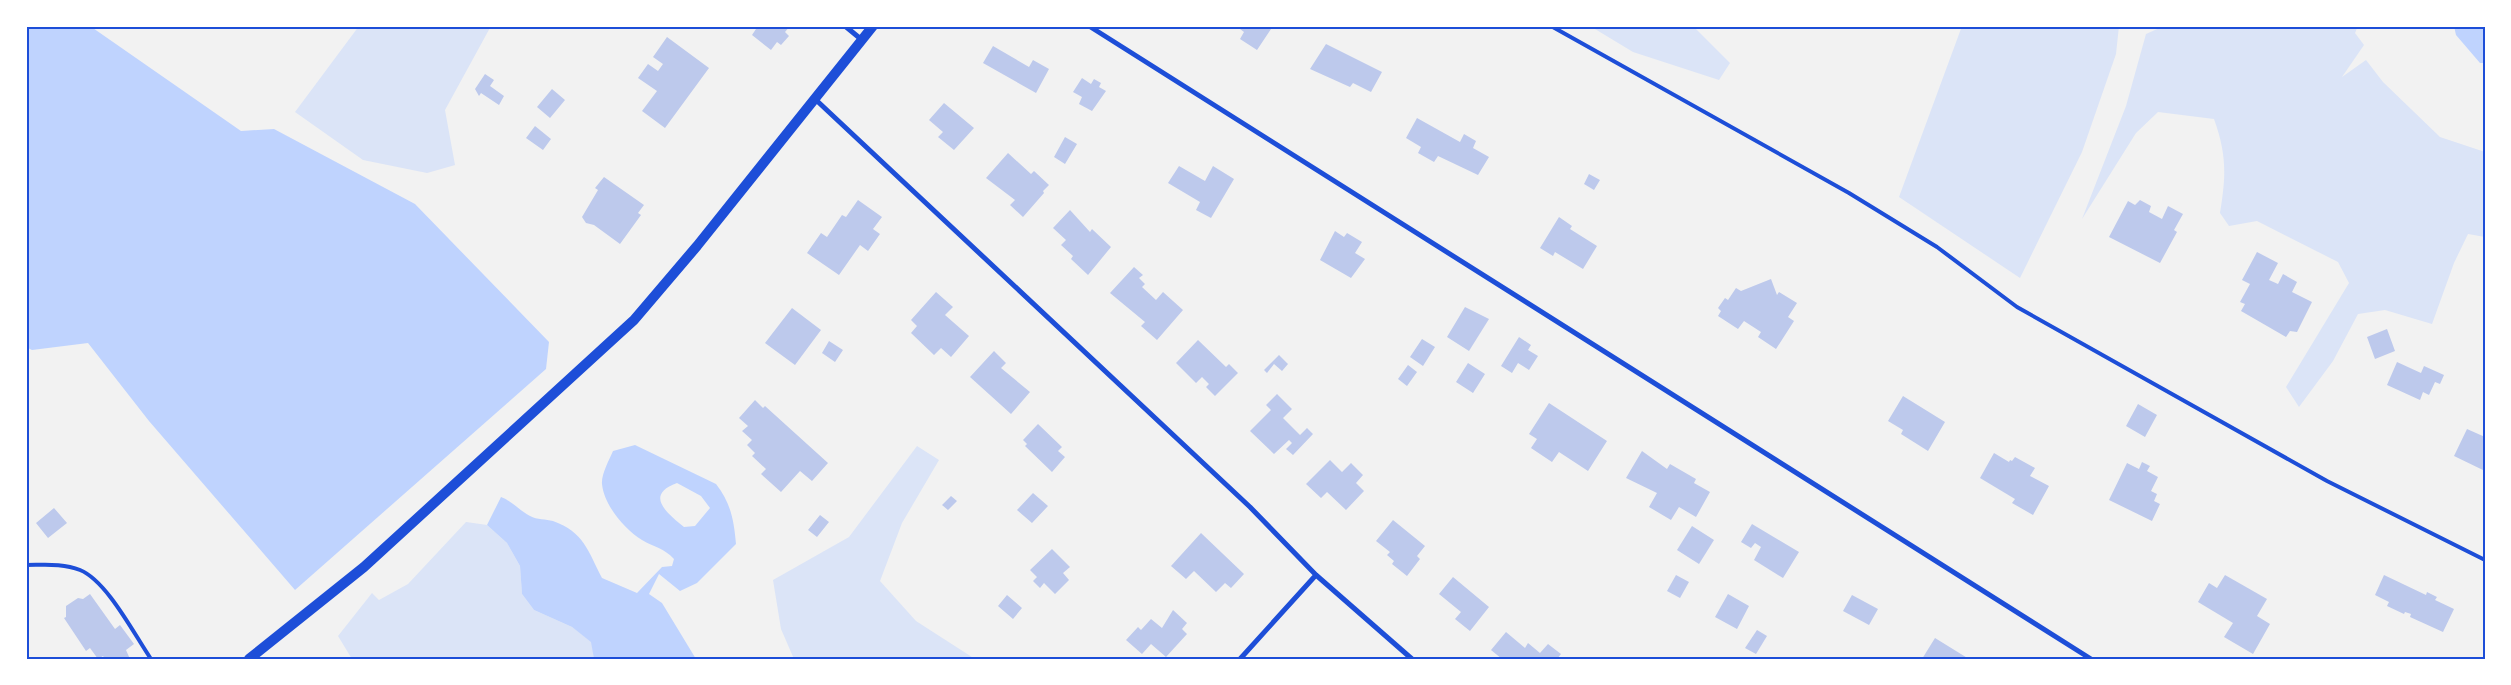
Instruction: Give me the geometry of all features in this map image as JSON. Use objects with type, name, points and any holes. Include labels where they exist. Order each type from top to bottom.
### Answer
[{"type":"main road","points":[[249,659],[364,567],[634,320],[697,246],[872,26]]},
{"type":"street","points":[[845,26],[862,40]]},
{"type":"street","points":[[1089,26],[2091,659]]},
{"type":"street","points":[[815,99],[1250,507],[1316,575],[1412,659]]},
{"type":"street","points":[[1240,659],[1316,575]]},
{"type":"lane","points":[[1552,26],[1849,193],[1937,247],[2017,307],[2327,481],[2485,560]]},
{"type":"lane","points":[[26,565],[57,565],[80,570],[102,586],[151,659]]},
{"type":"shaded area","points":[[359,26],[491,26],[445,110],[455,165],[427,173],[363,160],[295,112]]},
{"type":"shaded area","points":[[1590,26],[1693,26],[1730,63],[1719,80],[1633,52]]},
{"type":"shaded area","points":[[1962,26],[2119,26],[2116,54],[2082,152],[2020,278],[1899,197]]},
{"type":"shaded area","points":[[2164,26],[2358,26],[2355,33],[2364,45],[2342,77],[2366,60],[2383,82],[2440,137],[2485,152],[2485,237],[2468,234],[2454,263],[2432,324],[2385,310],[2358,314],[2333,361],[2299,407],[2286,387],[2349,283],[2338,262],[2257,221],[2229,226],[2220,213],[2224,166],[2221,144],[2214,119],[2158,112],[2136,133],[2082,219],[2126,106],[2146,34]]},
{"type":"shaded area","points":[[917,446],[939,460],[902,523],[880,581],[916,621],[975,659],[794,659],[781,629],[773,580],[849,537]]},
{"type":"shaded area","points":[[466,522],[487,525],[507,543],[520,566],[522,594],[534,610],[572,627],[592,642],[594,659],[352,659],[338,636],[372,593],[379,600],[408,584]]},
{"type":"water","points":[[26,26],[90,26],[241,131],[274,129],[415,204],[549,342],[546,369],[295,590],[149,421],[88,343],[32,350],[26,347]]},
{"type":"water","points":[[2454,26],[2485,26],[2485,63],[2480,63],[2456,35]]},
{"type":"water","points":[[635,445],[716,484],[728,505],[733,520],[736,544],[697,583],[680,591],[659,574],[649,594],[662,603],[696,659],[594,659],[591,642],[572,627],[534,610],[522,594],[520,566],[507,543],[487,525],[501,497],[530,516],[553,521],[572,531],[589,551],[602,578],[637,593],[662,567],[672,566],[674,559],[663,550],[628,530],[611,508],[604,492],[602,480],[613,451]],"holes":[[[677,483],[701,496],[710,508],[695,526],[684,527],[671,516],[660,499],[662,493],[667,488]]]},
{"type":"building","points":[[758,26],[790,26],[785,32],[789,36],[781,45],[777,42],[771,50],[752,35]]},
{"type":"building","points":[[1236,26],[1273,26],[1257,50],[1240,39],[1244,32]]},
{"type":"building","points":[[667,37],[709,68],[665,128],[642,111],[657,91],[638,78],[648,64],[658,71],[663,64],[653,57]]},
{"type":"building","points":[[1326,44],[1382,72],[1371,92],[1353,83],[1350,87],[1310,69]]},
{"type":"building","points":[[993,46],[1029,67],[1033,60],[1049,69],[1036,93],[983,63]]},
{"type":"building","points":[[485,74],[494,80],[490,86],[504,96],[499,105],[481,93],[479,96],[475,89]]},
{"type":"building","points":[[1082,78],[1091,84],[1094,79],[1101,83],[1099,87],[1106,91],[1092,111],[1079,104],[1082,97],[1073,92]]},
{"type":"building","points":[[552,89],[565,100],[550,118],[537,107]]},
{"type":"building","points":[[944,103],[974,128],[954,150],[938,137],[943,132],[929,120]]},
{"type":"building","points":[[1417,118],[1460,142],[1464,134],[1476,141],[1473,148],[1489,157],[1478,175],[1438,156],[1434,162],[1418,153],[1421,147],[1406,138]]},
{"type":"building","points":[[535,126],[551,139],[543,150],[526,138]]},
{"type":"building","points":[[1065,137],[1077,144],[1065,164],[1054,157]]},
{"type":"building","points":[[1008,153],[1031,174],[1034,171],[1049,185],[1023,217],[1010,205],[1015,200],[986,178]]},
{"type":"building","points":[[1179,166],[1205,181],[1213,166],[1234,179],[1211,218],[1196,210],[1200,202],[1168,183]]},
{"type":"building","points":[[1589,174],[1600,180],[1594,190],[1584,184]]},
{"type":"building","points":[[604,177],[644,205],[638,213],[641,215],[620,244],[594,225],[586,223],[582,217],[598,190],[595,188]]},
{"type":"building","points":[[858,200],[882,217],[873,229],[880,234],[868,251],[860,245],[839,275],[807,253],[821,233],[827,237],[842,215],[846,217]]},
{"type":"building","points":[[2140,200],[2151,206],[2149,212],[2162,219],[2168,206],[2183,214],[2174,230],[2177,232],[2160,263],[2109,237],[2128,201],[2135,205]]},
{"type":"building","points":[[1070,210],[1090,232],[1092,229],[1111,247],[1088,275],[1071,259],[1073,256],[1061,245],[1066,240],[1053,228]]},
{"type":"building","points":[[1559,217],[1572,226],[1570,229],[1597,246],[1583,269],[1555,252],[1553,256],[1540,248]]},
{"type":"building","points":[[1335,231],[1344,237],[1347,233],[1362,242],[1355,253],[1365,259],[1351,278],[1320,260]]},
{"type":"building","points":[[2257,252],[2278,263],[2269,280],[2278,284],[2283,274],[2297,282],[2292,292],[2312,302],[2297,332],[2290,331],[2286,337],[2241,311],[2245,304],[2240,302],[2250,284],[2242,280]]},
{"type":"building","points":[[1134,267],[1143,275],[1139,278],[1145,284],[1142,287],[1156,300],[1163,292],[1183,310],[1157,340],[1141,326],[1145,322],[1110,293]]},
{"type":"building","points":[[1771,279],[1777,295],[1779,292],[1797,303],[1788,317],[1794,321],[1776,349],[1758,337],[1761,332],[1744,321],[1738,329],[1718,316],[1721,311],[1718,308],[1725,298],[1728,300],[1736,288],[1741,291]]},
{"type":"building","points":[[936,292],[953,307],[945,315],[969,336],[951,357],[941,348],[934,355],[911,333],[917,326],[911,320]]},
{"type":"building","points":[[1465,307],[1489,319],[1469,351],[1447,337]]},
{"type":"building","points":[[792,308],[821,330],[795,365],[765,343]]},
{"type":"building","points":[[2387,329],[2395,351],[2375,359],[2367,337]]},
{"type":"building","points":[[1519,337],[1531,345],[1528,350],[1538,356],[1529,370],[1518,363],[1512,373],[1501,366]]},
{"type":"building","points":[[1422,339],[1435,347],[1423,366],[1410,357]]},
{"type":"building","points":[[1198,340],[1226,367],[1229,364],[1238,373],[1215,396],[1206,387],[1209,384],[1202,377],[1196,383],[1176,363]]},
{"type":"building","points":[[829,341],[843,350],[835,362],[822,353]]},
{"type":"building","points":[[994,351],[1006,363],[1001,368],[1030,392],[1011,414],[970,377]]},
{"type":"building","points":[[1279,355],[1288,364],[1282,371],[1274,364],[1267,373],[1264,370]]},
{"type":"building","points":[[2397,362],[2421,373],[2424,366],[2444,375],[2440,384],[2435,382],[2429,395],[2423,392],[2420,400],[2387,385]]},
{"type":"building","points":[[1468,363],[1485,374],[1473,393],[1456,382]]},
{"type":"building","points":[[1408,365],[1417,372],[1407,386],[1398,379]]},
{"type":"building","points":[[1277,394],[1292,409],[1283,418],[1300,435],[1307,428],[1313,434],[1293,455],[1286,449],[1292,443],[1289,440],[1274,454],[1250,431],[1271,410],[1266,405]]},
{"type":"building","points":[[1903,396],[1945,422],[1928,451],[1901,434],[1903,430],[1888,421]]},
{"type":"building","points":[[755,400],[763,408],[765,406],[828,463],[812,481],[800,471],[781,492],[761,474],[766,469],[752,456],[755,453],[747,445],[752,440],[742,431],[748,426],[739,418]]},
{"type":"building","points":[[1549,403],[1607,441],[1588,471],[1559,452],[1552,462],[1531,448],[1537,439],[1529,434]]},
{"type":"building","points":[[2138,404],[2157,415],[2145,437],[2126,426]]},
{"type":"building","points":[[1038,424],[1062,447],[1058,451],[1065,457],[1052,472],[1025,446],[1027,444],[1023,440]]},
{"type":"building","points":[[2467,429],[2485,437],[2485,471],[2454,456]]},
{"type":"building","points":[[1642,451],[1667,469],[1670,464],[1696,479],[1694,483],[1710,492],[1696,517],[1679,507],[1671,520],[1649,507],[1657,493],[1626,478]]},
{"type":"building","points":[[1994,453],[2009,462],[2015,457],[2035,468],[2030,476],[2049,486],[2033,515],[2012,503],[2015,499],[1980,478]]},
{"type":"building","points":[[1330,460],[1342,472],[1351,463],[1363,475],[1356,483],[1364,491],[1346,510],[1327,492],[1321,498],[1306,484]]},
{"type":"building","points":[[2142,462],[2150,466],[2147,471],[2158,477],[2151,491],[2157,494],[2154,501],[2160,504],[2152,521],[2109,500],[2127,463],[2139,469]]},
{"type":"building","points":[[1033,493],[1048,506],[1032,523],[1017,510]]},
{"type":"building","points":[[951,496],[957,501],[948,510],[942,505]]},
{"type":"building","points":[[54,508],[67,523],[48,538],[36,523]]},
{"type":"building","points":[[820,515],[829,522],[817,537],[808,530]]},
{"type":"building","points":[[1393,520],[1425,546],[1417,556],[1420,559],[1407,576],[1392,564],[1394,561],[1387,555],[1390,552],[1376,541]]},
{"type":"building","points":[[1752,524],[1799,552],[1783,578],[1754,560],[1761,547],[1755,543],[1751,548],[1741,542]]},
{"type":"building","points":[[1692,526],[1714,540],[1699,564],[1677,550]]},
{"type":"building","points":[[1201,533],[1244,574],[1231,588],[1225,583],[1216,592],[1194,571],[1186,579],[1171,566]]},
{"type":"building","points":[[1052,549],[1070,567],[1063,573],[1069,580],[1055,594],[1044,583],[1040,588],[1033,581],[1037,577],[1030,570]]},
{"type":"building","points":[[1676,575],[1689,582],[1680,598],[1667,591]]},
{"type":"building","points":[[2225,575],[2267,599],[2257,616],[2270,624],[2253,654],[2224,637],[2233,623],[2198,602],[2209,583],[2217,588]]},
{"type":"building","points":[[2384,575],[2426,595],[2427,592],[2437,597],[2435,600],[2454,609],[2443,632],[2410,617],[2411,614],[2405,612],[2404,614],[2387,606],[2389,602],[2375,595]]},
{"type":"building","points":[[1453,577],[1489,607],[1470,631],[1455,619],[1461,612],[1439,594]]},
{"type":"building","points":[[90,594],[115,629],[120,625],[134,644],[126,650],[130,659],[105,659],[103,656],[98,659],[90,648],[86,651],[64,618],[66,617],[66,606],[78,598],[83,599]]},
{"type":"building","points":[[1728,594],[1749,606],[1737,629],[1715,617]]},
{"type":"building","points":[[1007,595],[1022,608],[1013,619],[998,606]]},
{"type":"building","points":[[1852,595],[1878,609],[1869,625],[1843,611]]},
{"type":"building","points":[[1173,610],[1187,623],[1182,629],[1187,634],[1166,657],[1151,644],[1142,654],[1126,640],[1138,627],[1141,630],[1151,619],[1162,628]]},
{"type":"building","points":[[1757,630],[1767,636],[1756,654],[1745,648]]},
{"type":"building","points":[[1506,632],[1525,648],[1528,643],[1540,653],[1548,644],[1561,654],[1557,659],[1502,659],[1491,650]]},
{"type":"building","points":[[1935,638],[1969,659],[1922,659]]}]
